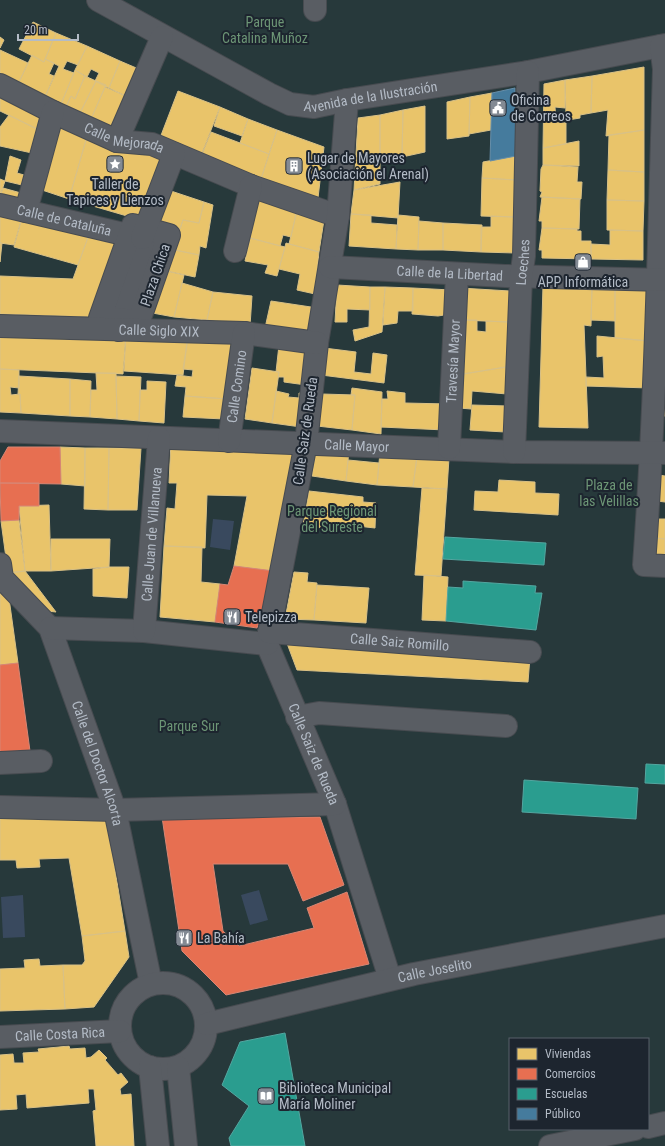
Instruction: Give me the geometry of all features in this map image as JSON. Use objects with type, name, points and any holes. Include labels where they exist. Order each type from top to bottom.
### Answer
[{"type":"street","name":"Avenida de la Ilustración","points":[[98,0],[162,37],[269,94],[290,104],[314,107],[347,100],[528,72],[663,45]]},
{"type":"street","points":[[116,140],[162,37]]},
{"type":"street","points":[[663,45],[662,280],[659,452],[644,565],[665,566]]},
{"type":"street","name":"Loeches","points":[[514,452],[521,276],[524,256],[528,72]]},
{"type":"street","name":"Calle Mejorada","points":[[0,85],[53,112],[116,140],[152,144],[251,186],[338,216]]},
{"type":"street","name":"Calle Saiz de Rueda","points":[[347,100],[338,216],[317,343],[306,443],[268,638],[298,717],[335,804],[390,980]]},
{"type":"street","points":[[26,211],[53,112]]},
{"type":"street","name":"Plaza Chica","points":[[110,324],[149,240],[139,234],[174,154]]},
{"type":"street","points":[[235,251],[251,186]]},
{"type":"street","name":"Calle de Cataluña","points":[[0,205],[139,234]]},
{"type":"street","name":"Calle de la Libertad","points":[[330,267],[457,274],[662,280]]},
{"type":"street","name":"Travesía Mayor","points":[[449,448],[457,274]]},
{"type":"street","name":"Calle Siglo XIX","points":[[0,326],[110,324],[244,333],[317,343]]},
{"type":"street","name":"Calle Comino","points":[[229,441],[244,333]]},
{"type":"street","name":"Calle Mayor","points":[[0,431],[229,441],[449,448],[514,452],[659,452]]},
{"type":"street","name":"Calle Juan de Villanueva","points":[[144,631],[159,438]]},
{"type":"street","name":"Calle del Doctor Alcorta","points":[[1,574],[50,628],[115,810],[151,984]]},
{"type":"street","name":"Calle Saiz Romillo","points":[[50,628],[144,631],[530,652]]},
{"type":"street","points":[[298,717],[320,713],[506,726]]},
{"type":"street","points":[[0,763],[41,761]]},
{"type":"street","points":[[0,807],[115,810],[335,804]]},
{"type":"street","name":"Calle Joselito","points":[[207,1024],[390,980],[665,926]]},
{"type":"street","points":[[171,983],[189,990],[202,1005],[207,1024],[205,1038],[199,1050],[190,1060],[178,1067],[150,1068],[135,1059],[125,1047],[120,1031],[120,1015],[127,1002],[137,990],[151,984],[171,983]]},
{"type":"street","name":"Calle Costa Rica","points":[[0,1037],[120,1031]]},
{"type":"street","points":[[178,1067],[186,1146]]},
{"type":"street","points":[[150,1068],[158,1146]]},
{"type":"street","points":[[649,1126],[665,1123]]},
{"type":"street","points":[[550,1146],[631,1130]]},
{"type":"green space","name":"Parque Regional del Sureste","points":[[0,0],[665,0],[665,1146],[0,1146]]},
{"type":"water","points":[[213,519],[234,521],[230,550],[210,547]]},
{"type":"water","points":[[259,890],[268,920],[250,925],[241,895]]},
{"type":"water","points":[[23,895],[25,937],[3,938],[1,897]]},
{"type":"building: Viviendas","points":[[33,22],[56,33],[44,62],[19,49]]},
{"type":"building: Viviendas","points":[[56,33],[87,46],[78,65],[67,61],[63,69],[74,73],[61,104],[45,97],[59,66],[45,59]]},
{"type":"building: Viviendas","points":[[0,37],[4,40],[0,48]]},
{"type":"building: Viviendas","points":[[87,46],[120,61],[109,88],[95,81],[99,73],[91,69],[87,77],[75,70]]},
{"type":"building: Viviendas","points":[[0,50],[28,63],[18,84],[0,75]]},
{"type":"building: Viviendas","points":[[32,55],[44,62],[45,59],[54,63],[49,74],[54,76],[45,97],[18,84]]},
{"type":"building: Viviendas","points":[[120,61],[141,70],[128,97],[109,88]]},
{"type":"building: Viviendas","points":[[644,67],[644,130],[606,136],[608,110],[591,113],[592,76]]},
{"type":"building: Viviendas","points":[[75,70],[85,76],[75,99],[71,96],[66,107],[61,104]]},
{"type":"building: Viviendas","points":[[85,76],[96,81],[80,113],[66,107],[71,96],[75,99]]},
{"type":"building: Viviendas","points":[[592,76],[591,113],[580,115],[580,118],[568,120],[568,115],[566,115],[565,80]]},
{"type":"building: Viviendas","points":[[565,80],[565,108],[555,107],[556,122],[566,123],[566,144],[543,148],[544,84]]},
{"type":"building: Viviendas","points":[[96,81],[106,85],[91,119],[80,113]]},
{"type":"building: Viviendas","points":[[105,87],[128,97],[113,129],[91,119]]},
{"type":"building: Viviendas","points":[[178,91],[220,107],[202,153],[160,138]]},
{"type":"building: Viviendas","points":[[492,93],[491,130],[469,134],[470,97]]},
{"type":"building: Viviendas","points":[[0,97],[40,115],[37,129],[0,111]]},
{"type":"building: Viviendas","points":[[470,97],[469,136],[447,139],[447,102]]},
{"type":"building: Viviendas","points":[[425,106],[425,152],[402,157],[403,110]]},
{"type":"building: Viviendas","points":[[220,107],[248,119],[242,136],[214,126]]},
{"type":"building: Viviendas","points":[[403,110],[402,157],[380,161],[380,115]]},
{"type":"building: Viviendas","points":[[9,115],[37,129],[32,153],[0,146],[0,127]]},
{"type":"building: Viviendas","points":[[380,115],[380,184],[354,190],[358,118]]},
{"type":"building: Viviendas","points":[[60,119],[88,133],[69,199],[42,190]]},
{"type":"building: Viviendas","points":[[248,119],[277,130],[269,154],[240,143]]},
{"type":"building: Viviendas","name":"Lugar de Mayores (Asociación el Arenal)","points":[[277,130],[324,147],[318,198],[261,179]]},
{"type":"building: Viviendas","points":[[644,130],[644,172],[608,170],[609,135]]},
{"type":"building: Viviendas","points":[[211,132],[269,154],[261,179],[201,157]]},
{"type":"building: Viviendas","points":[[88,133],[168,155],[144,221],[69,199]]},
{"type":"building: Viviendas","points":[[579,141],[579,166],[543,165],[543,148]]},
{"type":"building: Viviendas","points":[[10,156],[21,160],[17,173],[24,175],[22,185],[5,181]]},
{"type":"building: Viviendas","points":[[516,156],[516,180],[482,178],[483,162]]},
{"type":"building: Viviendas","points":[[543,165],[578,167],[577,182],[582,182],[581,199],[540,197],[542,192],[540,191],[541,169]]},
{"type":"building: Viviendas","points":[[608,170],[644,172],[644,201],[607,200]]},
{"type":"building: Viviendas","points":[[482,178],[516,180],[514,217],[481,216]]},
{"type":"building: Viviendas","points":[[0,179],[5,181],[0,196]]},
{"type":"building: Viviendas","points":[[400,182],[398,218],[351,214],[354,190]]},
{"type":"building: Viviendas","points":[[3,188],[21,193],[18,205],[0,196]]},
{"type":"building: Viviendas","points":[[165,189],[204,202],[199,223],[183,220],[180,229],[178,228],[176,231],[153,223]]},
{"type":"building: Viviendas","points":[[259,194],[297,210],[291,237],[283,235],[280,246],[250,238]]},
{"type":"building: Viviendas","points":[[542,197],[580,199],[579,229],[542,228],[542,221],[539,221]]},
{"type":"building: Viviendas","points":[[607,200],[644,201],[643,231],[607,230]]},
{"type":"building: Viviendas","points":[[204,202],[213,205],[206,248],[200,246],[199,255],[170,249],[178,228],[180,229],[183,220],[199,223]]},
{"type":"building: Viviendas","points":[[0,209],[23,214],[14,245],[0,243]]},
{"type":"building: Viviendas","points":[[297,210],[324,220],[319,252],[289,244]]},
{"type":"building: Viviendas","points":[[23,214],[91,229],[78,265],[14,247]]},
{"type":"building: Viviendas","points":[[351,214],[371,215],[371,223],[397,225],[396,249],[349,246]]},
{"type":"building: Viviendas","points":[[398,215],[419,217],[418,250],[396,249]]},
{"type":"building: Viviendas","points":[[491,216],[517,217],[517,227],[514,226],[515,253],[481,252],[481,227],[491,227]]},
{"type":"building: Viviendas","points":[[419,221],[443,223],[443,250],[418,250]]},
{"type":"building: Viviendas","points":[[443,223],[482,225],[481,252],[443,250]]},
{"type":"building: Viviendas","points":[[542,228],[577,229],[577,231],[581,231],[581,241],[591,241],[591,259],[542,258],[542,250],[539,250]]},
{"type":"building: Viviendas","points":[[91,229],[124,237],[90,317],[0,314],[0,276],[73,279]]},
{"type":"building: Viviendas","points":[[610,230],[643,231],[643,260],[591,259],[591,244],[610,245]]},
{"type":"building: Viviendas","points":[[250,238],[285,247],[277,276],[265,273],[268,265],[245,261]]},
{"type":"building: Viviendas","points":[[0,243],[2,243],[0,262]]},
{"type":"building: Viviendas","points":[[286,243],[319,252],[315,294],[297,290],[300,274],[279,269]]},
{"type":"building: Viviendas","points":[[170,249],[199,255],[195,277],[162,270]]},
{"type":"building: Viviendas","points":[[162,270],[184,275],[174,317],[147,312]]},
{"type":"building: Viviendas","points":[[182,283],[213,292],[207,320],[174,317]]},
{"type":"building: Viviendas","points":[[337,285],[370,287],[370,310],[347,309],[347,322],[335,322]]},
{"type":"building: Viviendas","points":[[543,285],[592,287],[591,326],[584,325],[588,428],[539,427]]},
{"type":"building: Viviendas","points":[[370,287],[385,287],[382,332],[355,341],[353,330],[369,327]]},
{"type":"building: Viviendas","points":[[385,287],[413,288],[413,311],[398,311],[397,323],[383,325]]},
{"type":"building: Viviendas","points":[[592,287],[615,289],[615,321],[591,320]]},
{"type":"building: Viviendas","points":[[413,288],[451,290],[450,314],[438,316],[412,314]]},
{"type":"building: Viviendas","points":[[460,288],[510,291],[508,322],[460,320]]},
{"type":"building: Viviendas","points":[[615,289],[650,290],[649,341],[615,338]]},
{"type":"building: Viviendas","points":[[213,292],[252,296],[250,326],[207,320]]},
{"type":"building: Viviendas","points":[[271,301],[311,307],[309,332],[265,328]]},
{"type":"building: Viviendas","points":[[460,320],[477,320],[477,331],[486,332],[486,321],[508,322],[506,367],[457,375]]},
{"type":"building: Viviendas","points":[[0,329],[126,333],[123,374],[0,369]]},
{"type":"building: Viviendas","points":[[126,333],[188,336],[183,375],[124,371]]},
{"type":"building: Viviendas","points":[[188,336],[234,339],[227,399],[185,396],[186,387],[175,386],[177,375],[192,377],[193,370],[183,369]]},
{"type":"building: Viviendas","points":[[597,336],[649,341],[649,388],[586,386],[586,377],[604,378],[603,356],[597,357]]},
{"type":"building: Viviendas","points":[[279,345],[309,349],[306,385],[284,382],[284,377],[278,377],[279,372],[276,372]]},
{"type":"building: Viviendas","points":[[324,348],[356,352],[354,372],[371,374],[373,353],[387,355],[384,383],[321,375]]},
{"type":"building: Viviendas","points":[[506,367],[507,394],[472,391],[471,409],[459,408],[457,375]]},
{"type":"building: Viviendas","points":[[252,368],[279,372],[272,423],[245,419]]},
{"type":"building: Viviendas","points":[[0,369],[19,370],[19,388],[10,387],[11,395],[20,394],[21,413],[0,412]]},
{"type":"building: Viviendas","points":[[96,373],[116,373],[117,419],[90,417],[91,390],[97,390]]},
{"type":"building: Viviendas","points":[[19,376],[70,379],[70,416],[21,413],[20,394],[18,394]]},
{"type":"building: Viviendas","points":[[116,376],[141,377],[139,421],[117,419]]},
{"type":"building: Viviendas","points":[[70,379],[91,381],[90,417],[70,416]]},
{"type":"building: Viviendas","points":[[147,381],[166,382],[164,423],[139,421],[140,390],[147,390]]},
{"type":"building: Viviendas","points":[[352,388],[382,392],[381,434],[352,430],[355,395],[351,395]]},
{"type":"building: Viviendas","points":[[276,391],[289,394],[288,397],[299,398],[299,393],[304,393],[301,427],[272,423]]},
{"type":"building: Viviendas","points":[[387,391],[405,393],[405,403],[448,404],[445,430],[381,427],[382,399],[388,399]]},
{"type":"building: Viviendas","points":[[662,392],[665,392],[665,416],[662,416]]},
{"type":"building: Viviendas","points":[[322,394],[355,395],[352,430],[317,426]]},
{"type":"building: Viviendas","points":[[185,396],[227,399],[224,419],[183,417]]},
{"type":"building: Viviendas","points":[[472,405],[508,406],[505,432],[470,430]]},
{"type":"building: Viviendas","points":[[171,441],[300,447],[274,571],[234,566],[247,496],[207,495],[205,548],[164,546],[167,508],[175,509],[177,483],[169,483]]},
{"type":"building: Viviendas","points":[[316,446],[349,450],[346,481],[312,476]]},
{"type":"building: Viviendas","points":[[60,447],[85,448],[85,486],[61,484]]},
{"type":"building: Viviendas","points":[[85,448],[109,448],[108,510],[84,509]]},
{"type":"building: Viviendas","points":[[109,448],[141,448],[137,510],[108,510]]},
{"type":"building: Viviendas","points":[[380,452],[417,456],[413,487],[377,485]]},
{"type":"building: Viviendas","points":[[417,456],[449,458],[447,489],[413,487]]},
{"type":"building: Viviendas","points":[[348,460],[379,463],[377,485],[346,481]]},
{"type":"building: Viviendas","points":[[659,475],[665,476],[665,502],[657,501]]},
{"type":"building: Viviendas","points":[[499,480],[535,482],[535,493],[559,494],[558,515],[474,510],[475,491],[498,492]]},
{"type":"building: Viviendas","points":[[422,488],[447,489],[441,576],[415,575]]},
{"type":"building: Viviendas","points":[[309,491],[363,497],[363,502],[376,503],[375,528],[348,525],[347,532],[303,525]]},
{"type":"building: Viviendas","points":[[49,505],[51,571],[25,571],[19,506]]},
{"type":"building: Viviendas","points":[[657,519],[665,519],[665,539],[655,538]]},
{"type":"building: Viviendas","points":[[19,520],[25,571],[8,573],[1,521]]},
{"type":"building: Viviendas","points":[[655,538],[665,539],[665,558],[654,558]]},
{"type":"building: Viviendas","points":[[51,539],[110,539],[109,567],[51,571]]},
{"type":"building: Viviendas","points":[[164,546],[202,547],[201,582],[220,584],[215,622],[160,617]]},
{"type":"building: Viviendas","points":[[129,567],[127,598],[93,596],[93,569]]},
{"type":"building: Viviendas","points":[[25,571],[56,612],[37,610],[8,573]]},
{"type":"building: Viviendas","points":[[294,572],[308,573],[307,582],[317,583],[314,620],[285,619]]},
{"type":"building: Viviendas","points":[[424,575],[448,577],[446,621],[422,620]]},
{"type":"building: Viviendas","points":[[317,585],[369,588],[366,623],[314,620]]},
{"type":"building: Viviendas","points":[[8,591],[18,663],[0,665],[0,592]]},
{"type":"building: Viviendas","points":[[285,638],[530,657],[528,682],[297,670]]},
{"type":"building: Viviendas","points":[[106,814],[125,931],[82,936],[69,858],[39,859],[40,867],[17,868],[16,860],[0,860],[0,816]]},
{"type":"building: Viviendas","points":[[125,931],[129,957],[94,1007],[65,1009],[63,965],[82,965],[85,961],[82,936]]},
{"type":"building: Viviendas","points":[[39,959],[40,966],[63,965],[65,1009],[0,1011],[0,969],[25,968],[24,960]]},
{"type":"building: Viviendas","points":[[69,1046],[70,1049],[85,1048],[86,1058],[91,1057],[99,1050],[107,1058],[105,1060],[118,1075],[121,1073],[128,1082],[120,1089],[121,1095],[131,1094],[134,1146],[96,1146],[93,1111],[96,1110],[94,1089],[88,1089],[89,1103],[27,1108],[26,1094],[16,1095],[17,1109],[0,1110],[0,1055],[13,1054],[14,1063],[24,1063],[23,1053],[39,1052],[38,1049]]},
{"type":"building: Comercios","points":[[8,447],[60,447],[61,484],[0,483],[0,461]]},
{"type":"building: Comercios","points":[[0,483],[39,483],[39,506],[19,506],[19,520],[1,521]]},
{"type":"building: Comercios","points":[[234,566],[274,571],[257,628],[215,622],[220,584],[228,585]]},
{"type":"building: Comercios","points":[[18,663],[30,751],[0,753],[0,665]]},
{"type":"building: Comercios","points":[[162,817],[320,817],[344,885],[303,901],[288,864],[213,864],[223,931],[239,946],[314,928],[307,908],[347,892],[369,964],[226,995],[182,951]]},
{"type":"building: Escuelas","points":[[445,537],[546,543],[544,565],[443,559]]},
{"type":"building: Escuelas","points":[[463,581],[536,586],[535,593],[542,593],[536,630],[446,621],[448,587],[463,588]]},
{"type":"building: Escuelas","points":[[646,764],[665,765],[665,784],[645,783]]},
{"type":"building: Escuelas","points":[[524,780],[638,788],[636,819],[522,812]]},
{"type":"building: Escuelas","name":"Biblioteca Municipal María Moliner","points":[[285,1033],[305,1146],[231,1146],[229,1138],[249,1106],[222,1085],[240,1042]]},
{"type":"building: Público","points":[[515,88],[516,156],[490,161],[492,93]]},
{"type":"place","name":"Oficina de Correos","points":[[498,108]]},
{"type":"place","name":"Taller de Tapices y Lienzos","points":[[115,164]]},
{"type":"place","name":"Lugar de Mayores (Asociación el Arenal)","points":[[294,166]]},
{"type":"place","name":"APP Informática","points":[[583,262]]},
{"type":"place","name":"Telepizza","points":[[232,617]]},
{"type":"place","name":"La Bahía","points":[[184,938]]},
{"type":"place","name":"Biblioteca Municipal María Moliner","points":[[266,1096]]},
{"type":"park label","name":"Parque Catalina Muñoz","points":[[265,30]]},
{"type":"park label","name":"Plaza de las Velillas","points":[[609,494]]},
{"type":"park label","name":"Parque Sur","points":[[189,726]]}]
